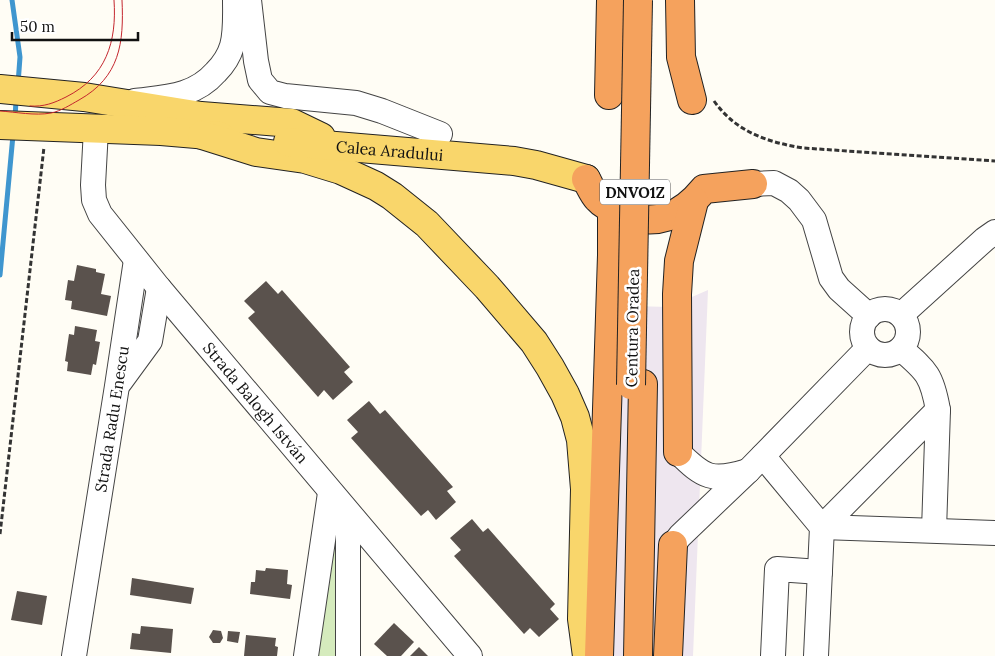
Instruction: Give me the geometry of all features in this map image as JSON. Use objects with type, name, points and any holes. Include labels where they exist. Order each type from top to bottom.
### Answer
[{"type":"highway","points":[[609,95],[611,0]]},
{"type":"highway","name":"Centura Oradea","points":[[638,0],[638,656]]},
{"type":"highway","name":"Centura Oradea","points":[[620,656],[637,384],[649,0]]},
{"type":"highway","points":[[680,0],[681,57],[701,97]]},
{"type":"highway","name":"Calea Aradului","points":[[586,179],[598,200],[612,209],[633,218],[656,219],[670,216],[694,201],[704,189],[753,184]]},
{"type":"highway","points":[[678,452],[677,294],[679,262],[694,201]]},
{"type":"highway","points":[[599,656],[612,209]]},
{"type":"highway","points":[[668,656],[673,545]]},
{"type":"main road","points":[[0,89],[124,103],[201,116],[292,123],[340,146]]},
{"type":"main road","name":"Calea Aradului","points":[[0,125],[42,134],[96,129],[161,131],[514,161],[586,179]]},
{"type":"main road","points":[[202,135],[256,152],[305,159],[341,170],[376,186],[392,196],[427,224],[534,342],[565,394],[575,417],[580,440],[585,489],[582,618],[586,656]]},
{"type":"street","points":[[124,103],[175,96],[193,90],[213,76],[228,55],[232,45],[235,0]]},
{"type":"street","points":[[249,0],[260,80],[270,92],[285,96],[356,103],[440,134]]},
{"type":"street","name":"Strada Balogh István","points":[[96,129],[94,200],[100,214],[159,288],[330,493],[470,656]]},
{"type":"street","points":[[753,184],[774,183],[799,200],[814,220],[831,278],[839,289],[869,316]]},
{"type":"street","points":[[901,315],[995,232]]},
{"type":"street","name":"Strada Radu Enescu","points":[[74,656],[118,386],[136,260]]},
{"type":"street","points":[[118,386],[150,341],[159,288]]},
{"type":"street","points":[[881,309],[895,311],[901,315],[908,328],[906,343],[901,349],[888,356],[874,353],[868,348],[864,342],[862,328],[869,316],[881,309]]},
{"type":"street","points":[[673,545],[868,348]]},
{"type":"street","points":[[901,349],[922,367],[930,378],[938,410],[934,530]]},
{"type":"street","points":[[816,656],[822,527],[938,410]]},
{"type":"street","points":[[678,452],[693,467],[709,477],[723,478],[756,463]]},
{"type":"street","points":[[756,463],[822,527],[995,533]]},
{"type":"street","points":[[306,656],[330,493]]},
{"type":"street","points":[[348,513],[348,656]]},
{"type":"street","points":[[773,656],[777,569],[820,572]]},
{"type":"street","name":"Strada Radu Enescu","points":[[86,579],[90,656]]},
{"type":"path","points":[[701,97],[739,127],[765,140],[779,144],[803,148],[995,161]]},
{"type":"path","points":[[0,534],[42,134]]},
{"type":"shaded area","points":[[708,290],[693,656],[588,656],[596,305],[669,307]]},
{"type":"green space","points":[[330,493],[348,513],[348,656],[306,656]]},
{"type":"building","points":[[77,265],[96,269],[96,272],[105,274],[101,294],[111,296],[107,316],[71,309],[72,301],[65,300],[68,280],[74,281]]},
{"type":"building","points":[[266,281],[278,294],[282,290],[350,367],[344,372],[353,382],[333,400],[324,390],[318,397],[248,318],[255,312],[244,301]]},
{"type":"building","points":[[75,326],[97,330],[95,341],[100,342],[96,365],[93,364],[91,375],[67,371],[68,362],[65,361],[69,334],[74,335]]},
{"type":"building","points":[[369,401],[380,414],[385,410],[453,487],[447,491],[456,502],[436,520],[428,510],[421,516],[351,438],[358,432],[347,420]]},
{"type":"building","points":[[472,519],[483,532],[488,528],[555,604],[550,609],[559,619],[539,637],[530,628],[524,634],[454,556],[461,550],[450,538]]},
{"type":"building","points":[[266,568],[288,570],[287,584],[292,585],[290,599],[250,594],[251,582],[255,582],[256,570],[265,571]]},
{"type":"building","points":[[132,578],[194,588],[191,604],[130,595]]},
{"type":"building","points":[[17,591],[47,596],[42,625],[11,620]]},
{"type":"building","points":[[394,623],[414,642],[401,656],[387,656],[374,644]]},
{"type":"building","points":[[141,626],[173,629],[171,653],[130,649],[132,633],[140,634]]},
{"type":"building","points":[[213,630],[221,631],[223,638],[220,643],[213,643],[209,637]]},
{"type":"building","points":[[228,631],[240,632],[238,643],[227,641]]},
{"type":"building","points":[[246,635],[276,638],[277,656],[244,656]]},
{"type":"building","points":[[419,647],[428,656],[410,656]]},
{"type":"waterway","points":[[12,0],[20,57],[18,84]]},
{"type":"waterway","points":[[15,119],[16,100]]},
{"type":"waterway","points":[[0,275],[13,135]]},
{"type":"tram line","points":[[30,106],[49,104],[66,97],[80,89],[100,69],[111,44],[114,0]]},
{"type":"tram line","points":[[0,111],[32,114],[51,113],[65,108],[93,91],[103,81],[117,58],[122,31],[122,0]]}]
